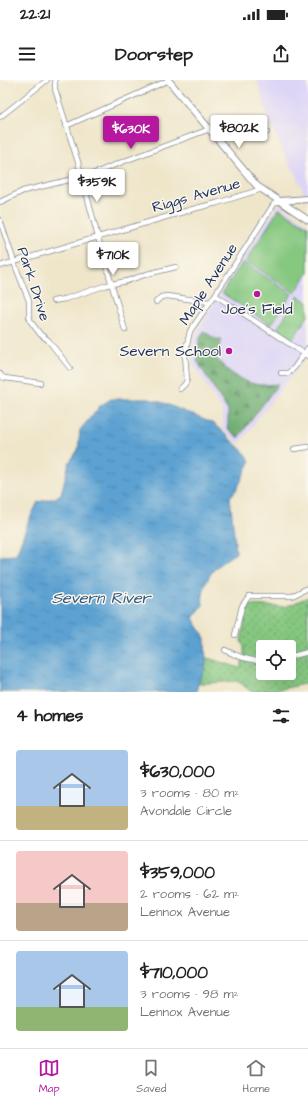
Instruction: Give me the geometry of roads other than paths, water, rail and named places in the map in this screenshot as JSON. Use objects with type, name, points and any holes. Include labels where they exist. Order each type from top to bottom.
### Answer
[{"type":"street","points":[[0,117],[47,80]]},
{"type":"street","points":[[55,80],[55,89],[78,162],[81,178],[124,330]]},
{"type":"street","points":[[66,126],[168,80],[257,186],[308,220]]},
{"type":"street","points":[[0,202],[23,190],[81,178],[210,130],[226,128],[266,132]]},
{"type":"street","name":"Riggs Avenue","points":[[0,266],[262,189]]},
{"type":"street","points":[[279,201],[308,199]]},
{"type":"street","name":"Maple Avenue","points":[[180,389],[186,384],[187,380],[185,354],[190,331],[274,204],[279,201]]},
{"type":"street","name":"Park Drive","points":[[0,220],[28,301],[31,322],[40,334],[48,340],[70,368]]},
{"type":"street","points":[[53,301],[65,299],[94,289],[176,267]]},
{"type":"street","points":[[215,295],[306,355]]},
{"type":"street","points":[[156,302],[161,297],[167,296],[209,302]]},
{"type":"street","points":[[281,373],[288,373],[294,368],[306,355],[308,348]]},
{"type":"street","points":[[0,374],[5,378],[40,383]]},
{"type":"street","points":[[294,449],[308,448]]},
{"type":"street","points":[[235,635],[242,606],[249,596],[292,596],[308,588]]},
{"type":"street","points":[[226,650],[237,657],[256,661]]},
{"type":"street","points":[[296,655],[308,652]]},
{"type":"water","name":"Severn River","points":[[111,399],[149,399],[164,403],[214,424],[247,455],[250,462],[237,489],[230,497],[236,553],[220,564],[212,572],[204,589],[203,605],[193,618],[205,638],[206,665],[197,687],[197,692],[0,692],[0,556],[16,555],[29,520],[38,502],[55,498],[61,494],[69,463],[78,450],[80,430],[100,406]]},
{"type":"place","name":"Joe's Field","points":[[257,294]]},
{"type":"place","name":"Severn School","points":[[229,351]]}]
